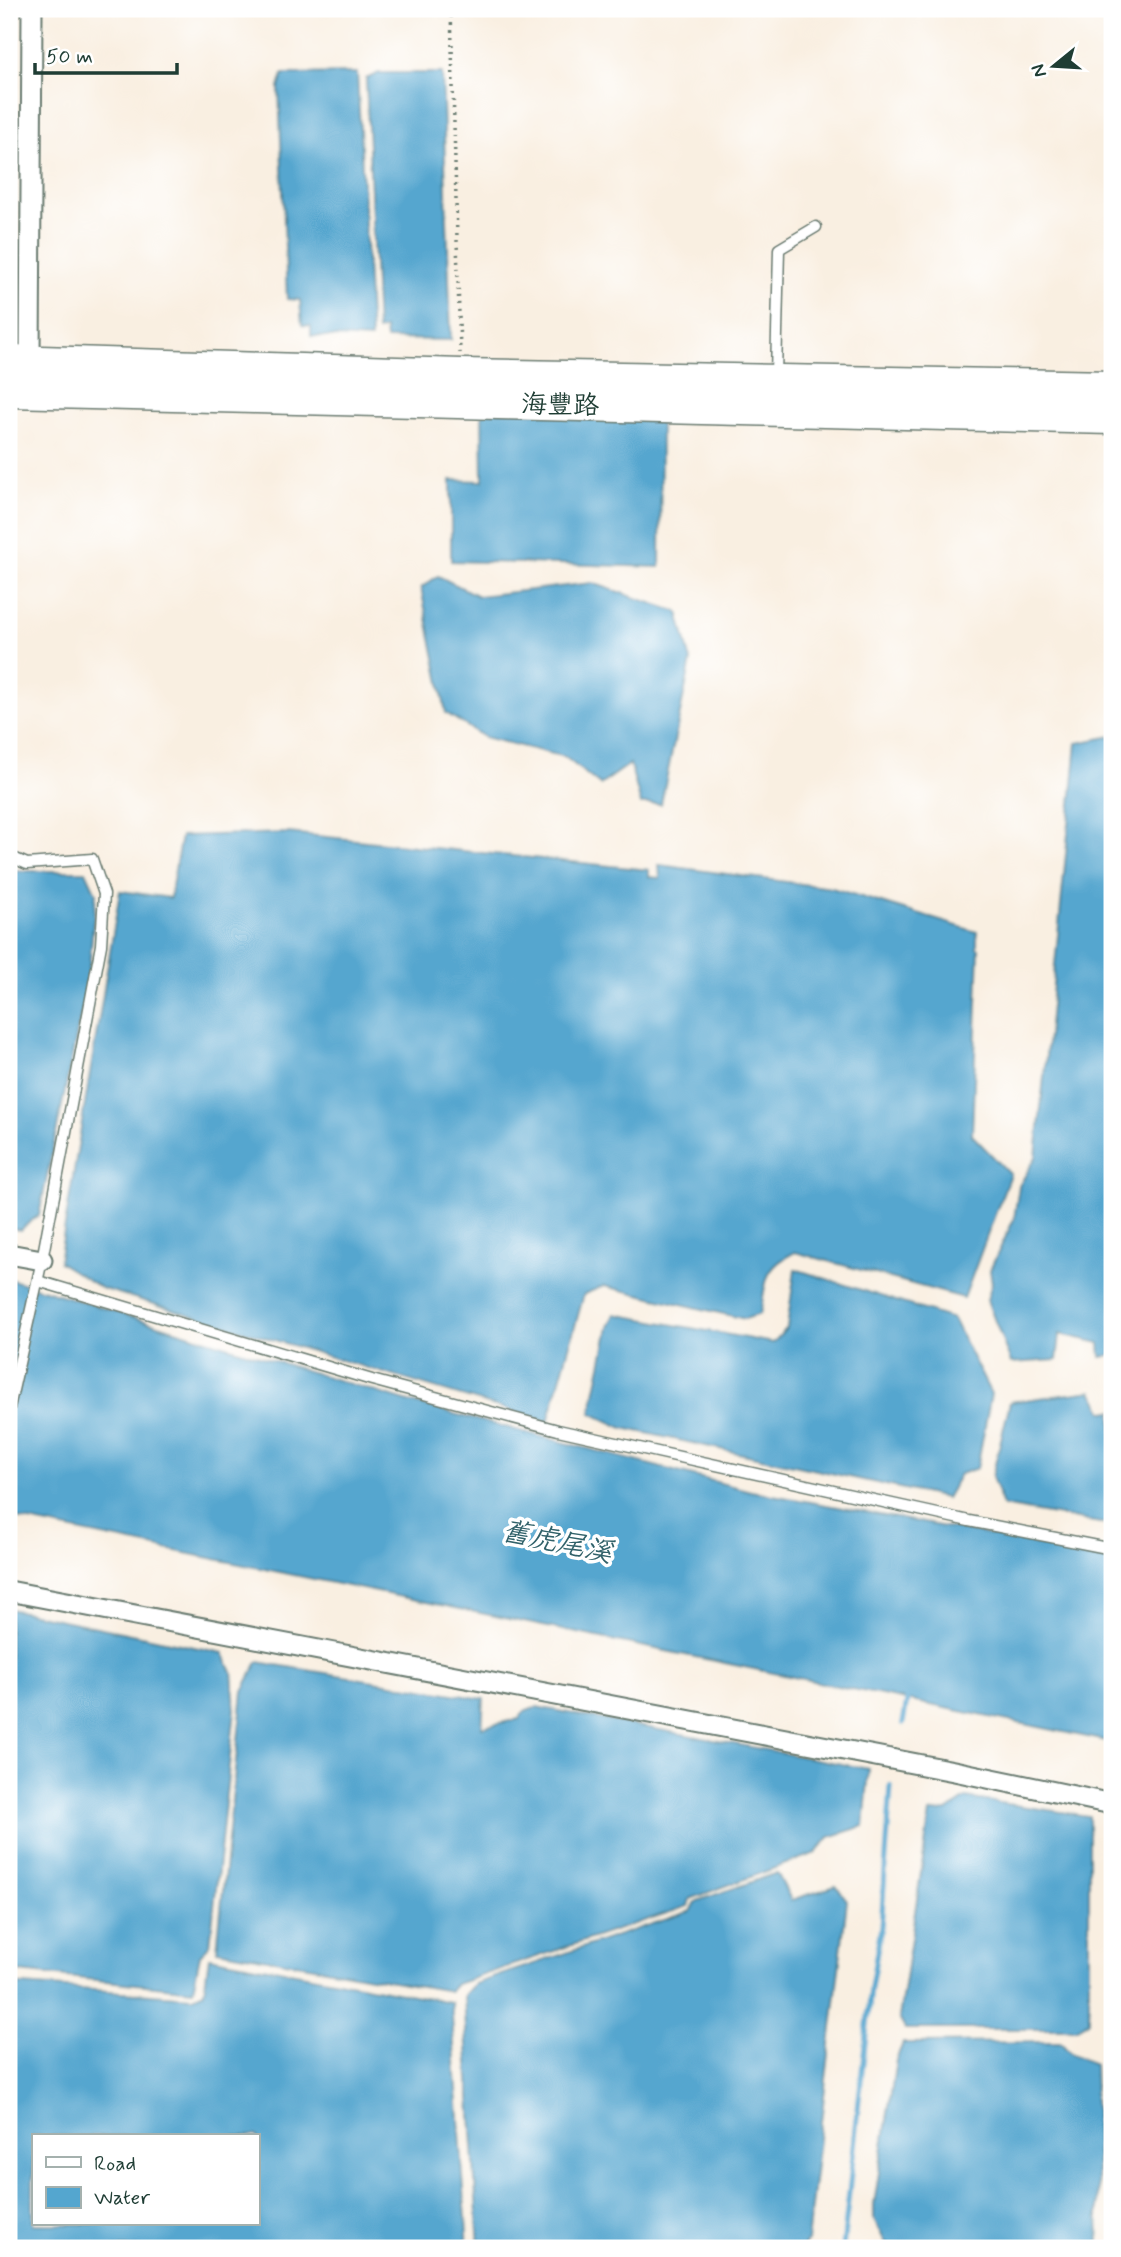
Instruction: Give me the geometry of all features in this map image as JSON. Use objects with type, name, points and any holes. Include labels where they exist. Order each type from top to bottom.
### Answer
[{"type":"main road","name":"海豐路","points":[[20,361],[461,375],[1112,387]]},
{"type":"main road","name":"海豐路","points":[[9,391],[1112,418]]},
{"type":"street","points":[[20,361],[32,9]]},
{"type":"street","points":[[9,1254],[42,1260]]},
{"type":"street","points":[[9,1591],[954,1771],[1112,1804]]},
{"type":"lane","points":[[776,379],[779,249],[816,227]]},
{"type":"lane","points":[[9,856],[27,864],[92,859],[104,894],[102,945],[38,1281],[9,1408]]},
{"type":"lane","points":[[38,1281],[372,1380],[558,1430],[969,1521],[1112,1549]]},
{"type":"path","points":[[451,9],[461,375]]},
{"type":"water","points":[[357,73],[371,339],[311,336],[311,326],[302,325],[300,300],[287,299],[279,88],[283,74]]},
{"type":"water","points":[[379,73],[442,73],[451,340],[386,339],[385,329],[377,331],[366,79]]},
{"type":"water","points":[[482,404],[661,416],[660,567],[451,561],[451,480],[483,481]]},
{"type":"water","points":[[438,576],[478,596],[592,583],[678,612],[691,661],[661,804],[641,804],[630,764],[600,785],[565,757],[484,737],[446,713],[421,588]]},
{"type":"water","points":[[1112,736],[1112,1355],[1101,1357],[1100,1343],[1060,1334],[1057,1360],[1011,1363],[987,1300],[992,1283],[990,1270],[1014,1219],[1019,1186],[1036,1157],[1077,743]]},
{"type":"water","points":[[288,833],[649,870],[649,877],[660,878],[659,865],[832,888],[977,932],[979,949],[972,1135],[1010,1174],[964,1298],[795,1252],[771,1270],[765,1284],[760,1314],[745,1319],[604,1286],[584,1294],[548,1422],[101,1288],[59,1262],[120,891],[170,898],[181,836]]},
{"type":"water","points":[[9,871],[86,871],[96,893],[88,980],[39,1215],[20,1230],[9,1228]]},
{"type":"water","points":[[795,1269],[953,1319],[991,1394],[977,1468],[960,1474],[946,1498],[623,1428],[591,1413],[609,1327],[615,1314],[773,1343],[787,1328]]},
{"type":"water","name":"舊虎尾溪","points":[[9,1279],[412,1403],[751,1491],[1112,1558],[1112,1742],[9,1517]]},
{"type":"water","points":[[1092,1391],[1104,1412],[1112,1411],[1112,1525],[1003,1506],[992,1477],[1010,1402]]},
{"type":"water","points":[[9,1609],[223,1653],[232,1672],[235,1709],[210,1945],[200,1955],[193,1990],[9,1971]]},
{"type":"water","points":[[258,1662],[484,1699],[482,1727],[519,1719],[524,1712],[537,1707],[869,1769],[864,1826],[829,1837],[816,1853],[690,1899],[688,1906],[456,1984],[450,1991],[217,1950],[243,1691]]},
{"type":"water","points":[[966,1798],[1089,1816],[1089,2021],[1075,2029],[905,2029],[899,2018],[930,1813],[947,1811]]},
{"type":"water","points":[[777,1873],[791,1900],[836,1886],[847,1900],[807,2241],[800,2248],[479,2248],[464,1995],[474,1984],[691,1911],[697,1901]]},
{"type":"water","points":[[209,1957],[451,2002],[468,2248],[9,2248],[9,1984],[193,1997],[204,1992]]},
{"type":"water","points":[[1060,2042],[1070,2053],[1094,2064],[1099,2248],[888,2248],[874,2220],[874,2205],[896,2060],[903,2043]]},
{"type":"waterway","points":[[903,1723],[908,1695]]},
{"type":"waterway","points":[[843,2248],[871,1988],[881,1927],[891,1786]]}]
